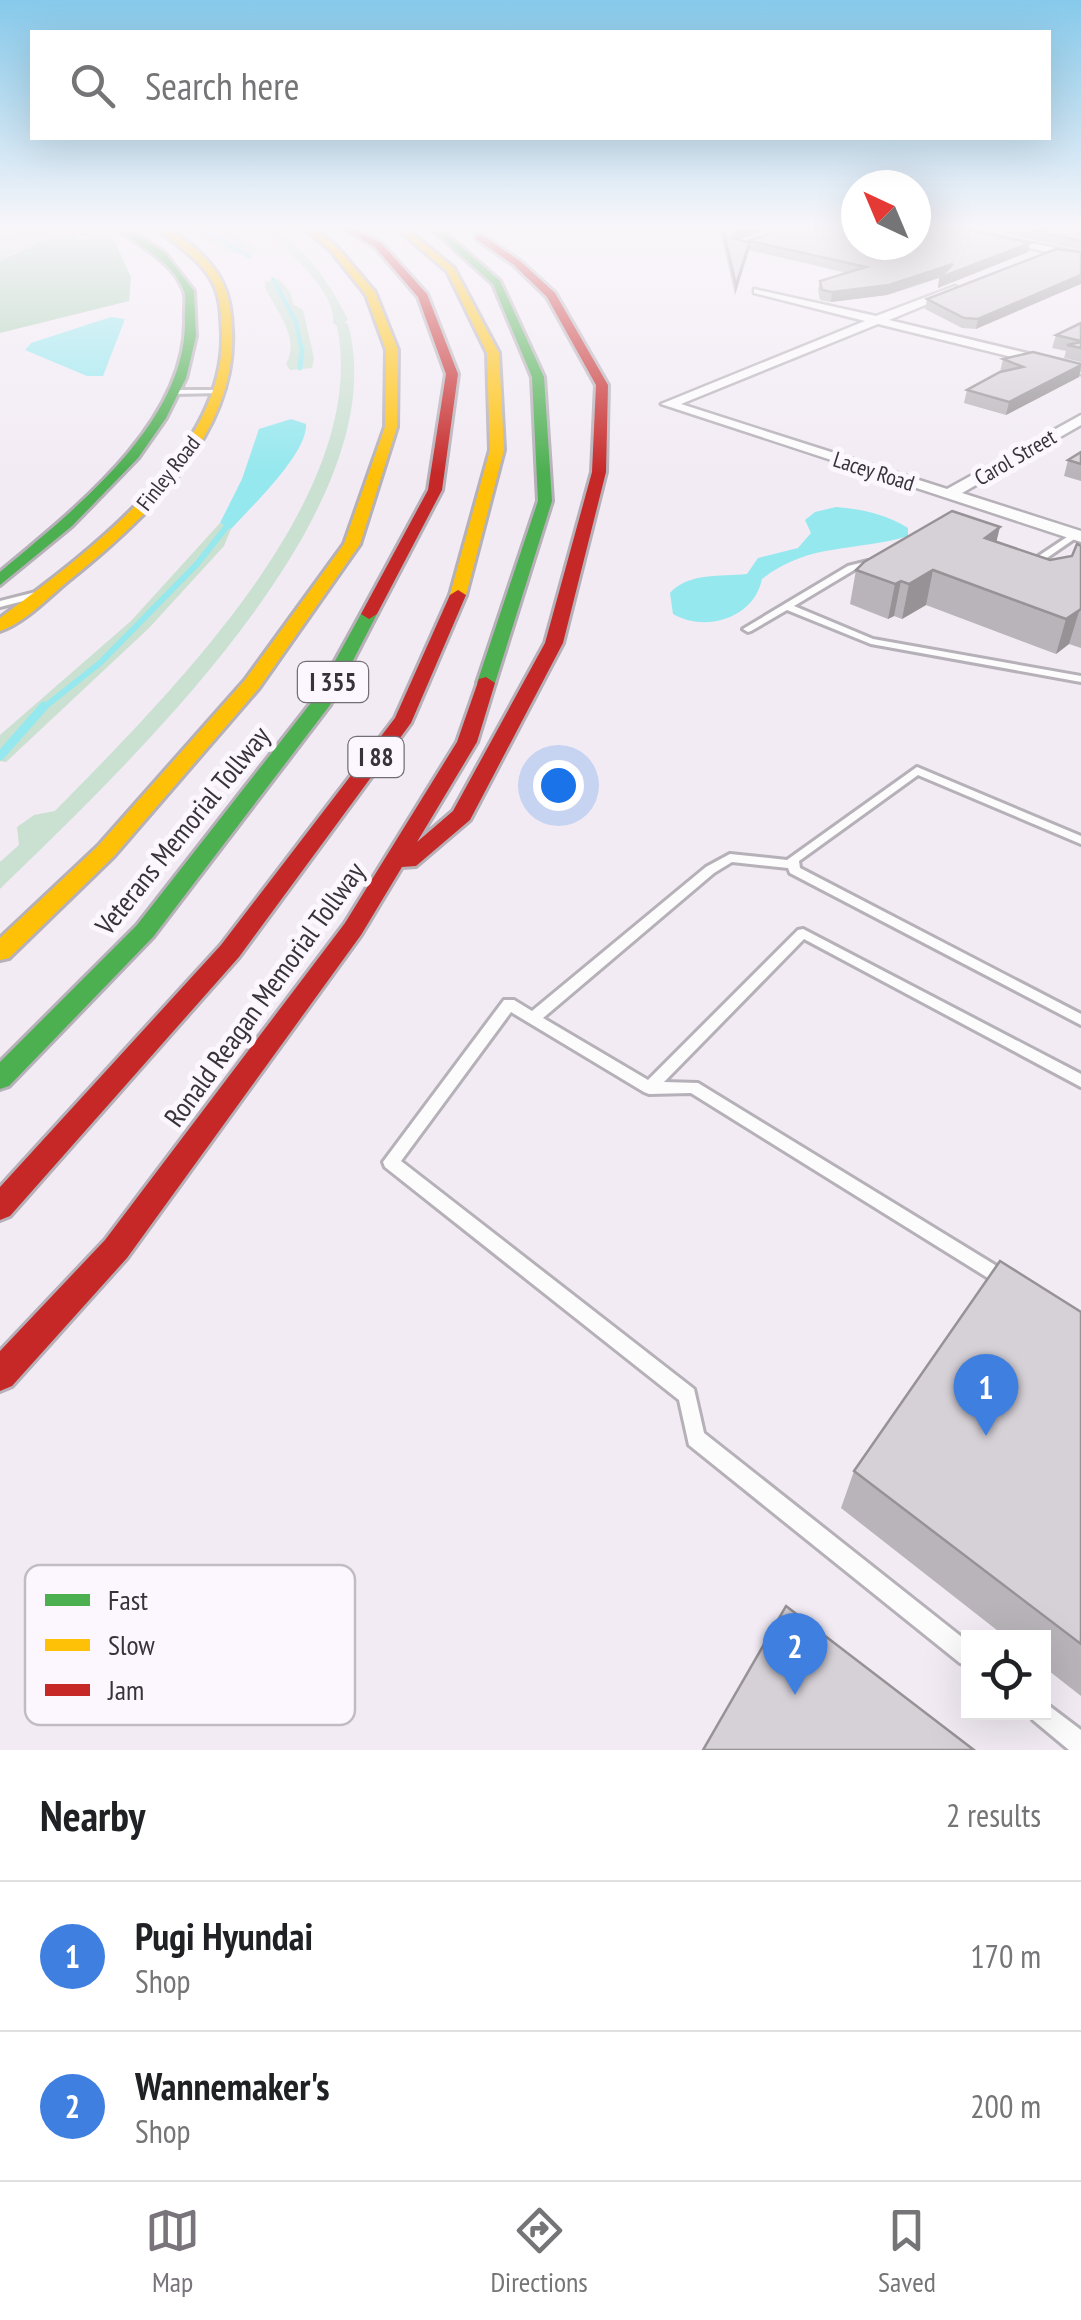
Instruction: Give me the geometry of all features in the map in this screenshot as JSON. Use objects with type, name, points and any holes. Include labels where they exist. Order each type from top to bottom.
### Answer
[{"type":"main road","name":"Finley Road","points":[[0,580],[86,504],[143,444],[170,406],[189,342],[190,311]]},
{"type":"main road","name":"Finley Road","points":[[0,626],[49,592],[138,512],[196,441],[220,392],[233,334],[227,311]]},
{"type":"main road","name":"Veterans Memorial Tollway","points":[[0,952],[106,851],[252,684],[352,544],[391,428],[392,350],[377,311]]},
{"type":"main road","name":"Veterans Memorial Tollway","points":[[0,1078],[145,932],[322,701],[435,490],[452,374],[428,311]]},
{"type":"main road","name":"Ronald Reagan Memorial Tollway","points":[[0,1207],[230,951],[404,719],[466,576],[497,450],[493,353],[472,311]]},
{"type":"main road","name":"Ronald Reagan Memorial Tollway","points":[[0,1375],[116,1249],[354,929],[466,742],[544,501],[538,377],[510,311]]},
{"type":"main road","points":[[380,886],[462,815],[554,643],[599,472],[602,385],[560,311]]},
{"type":"street","points":[[841,311],[1081,370]]},
{"type":"street","points":[[878,320],[901,311]]},
{"type":"street","name":"Lacey Road","points":[[878,320],[668,404],[1078,536]]},
{"type":"street","name":"Carol Street","points":[[948,495],[1081,419]]},
{"type":"lane","points":[[174,392],[220,392]]},
{"type":"lane","points":[[1040,578],[1022,571],[1078,536]]},
{"type":"lane","points":[[1022,553],[1054,563]]},
{"type":"lane","points":[[748,629],[851,568],[868,564]]},
{"type":"lane","points":[[0,604],[49,592]]},
{"type":"lane","points":[[786,606],[871,641],[1081,679]]},
{"type":"lane","points":[[1081,840],[918,770],[794,860],[794,870],[1081,1020]]},
{"type":"lane","points":[[533,1018],[730,858],[794,865]]},
{"type":"lane","points":[[649,1088],[803,933],[1081,1082]]},
{"type":"lane","points":[[961,1649],[696,1438],[687,1396],[391,1162],[509,1004],[649,1088],[693,1086],[1030,1296]]},
{"type":"lane","points":[[1051,1720],[1081,1744]]},
{"type":"green space","points":[[0,311],[90,311],[0,333]]},
{"type":"green space","points":[[278,311],[303,311],[314,358],[312,368],[290,370],[286,364],[291,344]]},
{"type":"green space","points":[[332,311],[343,311],[348,320],[344,323],[348,324],[353,397],[333,474],[294,552],[241,630],[179,705],[0,889],[0,862],[19,845],[17,827],[34,815],[55,811],[150,712],[250,590],[292,525],[323,458],[339,391],[337,326]]},
{"type":"green space","points":[[220,523],[231,529],[224,546],[149,628],[6,762],[0,761],[0,735],[131,621]]},
{"type":"water","points":[[111,317],[125,319],[103,376],[87,376],[25,350],[31,343]]},
{"type":"water","points":[[291,419],[306,424],[298,450],[231,529],[220,523],[242,479],[259,429]]},
{"type":"water","points":[[836,507],[891,519],[908,528],[908,536],[797,559],[762,579],[749,604],[727,618],[700,622],[673,614],[670,593],[678,586],[706,577],[747,574],[758,558],[798,548],[811,533],[805,520],[815,512]]},
{"type":"building","points":[[950,311],[998,311],[978,319]]},
{"type":"building","points":[[1081,323],[1081,341],[1056,335]]},
{"type":"building","points":[[1033,352],[1081,365],[1009,402],[967,390],[1000,372],[1023,367],[1003,359]]},
{"type":"building","points":[[1081,452],[1081,464],[1068,460]]},
{"type":"building","points":[[952,511],[1000,527],[985,538],[1050,560],[1072,556],[1077,544],[1081,546],[1081,609],[1066,619],[933,570],[909,584],[895,584],[856,570]]},
{"type":"building","points":[[1000,1261],[1081,1312],[1081,1644],[854,1471]]},
{"type":"building","points":[[786,1606],[974,1750],[703,1750]]},
{"type":"waterway","points":[[290,311],[302,350]]},
{"type":"waterway","points":[[300,368],[302,350]]},
{"type":"waterway","points":[[42,709],[100,663],[197,564],[232,520]]},
{"type":"waterway","points":[[0,756],[44,706]]},
{"type":"traffic: fast","points":[[0,580],[101,490],[160,418],[180,378],[190,336],[189,311]]},
{"type":"traffic: fast","points":[[486,683],[545,501],[538,377],[509,311]]},
{"type":"traffic: fast","points":[[0,1079],[145,931],[323,701],[369,614]]},
{"type":"traffic: slow","points":[[0,626],[118,530],[190,448],[215,403],[228,357],[226,311]]},
{"type":"traffic: slow","points":[[0,952],[106,851],[252,684],[352,544],[391,427],[392,350],[377,311]]},
{"type":"traffic: slow","points":[[458,595],[497,450],[493,353],[472,311]]},
{"type":"traffic: jam","points":[[369,614],[435,490],[452,374],[428,311]]},
{"type":"traffic: jam","points":[[408,861],[462,815],[554,643],[599,472],[602,385],[560,311]]},
{"type":"traffic: jam","points":[[0,1207],[230,951],[404,719],[458,595]]},
{"type":"traffic: jam","points":[[0,1375],[116,1249],[353,929],[467,742],[486,683]]},
{"type":"place","name":"Pugi Hyundai","points":[[986,1436]]},
{"type":"place","name":"Wannemaker's","points":[[795,1695]]}]
